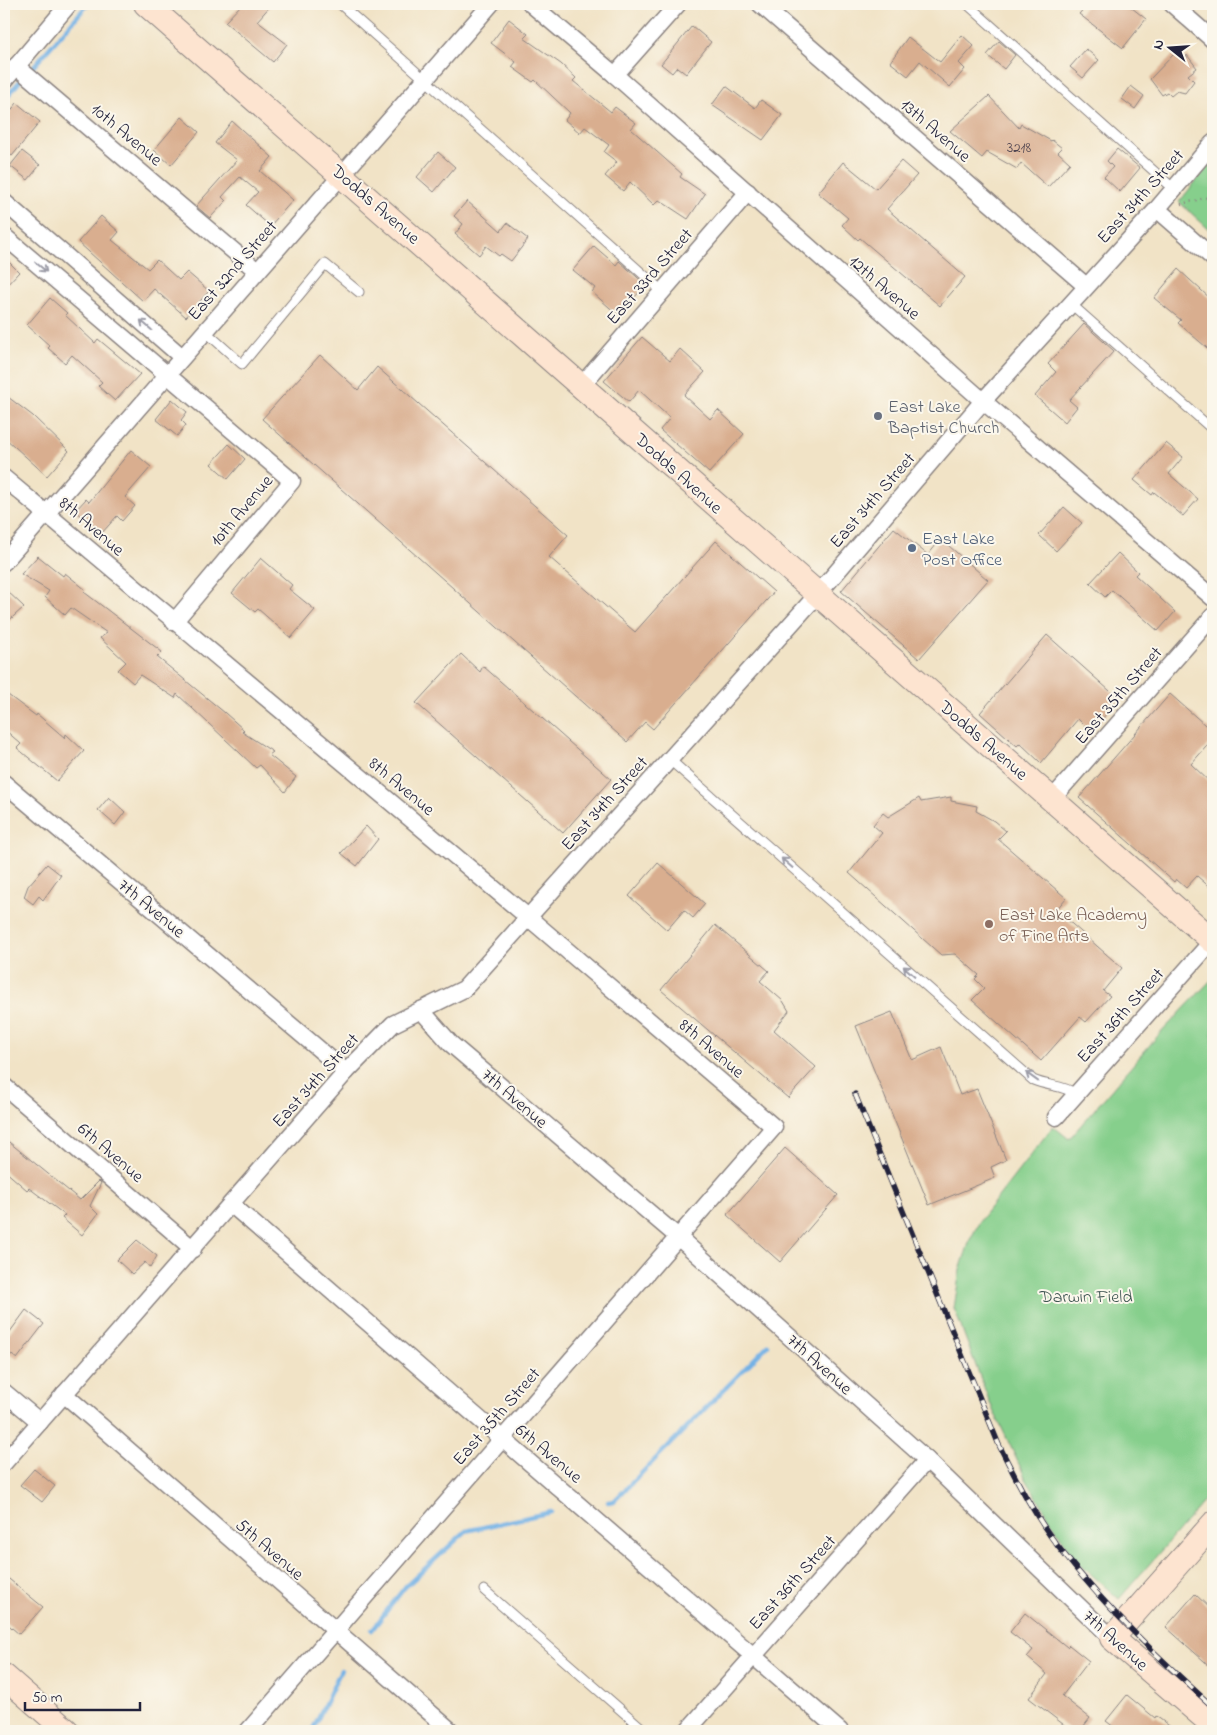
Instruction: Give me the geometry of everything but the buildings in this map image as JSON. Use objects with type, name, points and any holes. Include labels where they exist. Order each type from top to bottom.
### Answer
[{"type":"street","points":[[4,81],[70,4]]},
{"type":"street","name":"Dodds Avenue","points":[[146,4],[343,175],[817,595],[1213,940]]},
{"type":"street","name":"East 32nd Street","points":[[4,562],[491,4]]},
{"type":"street","name":"12th Avenue","points":[[531,4],[615,75],[983,401],[1213,598]]},
{"type":"street","points":[[615,75],[678,4]]},
{"type":"street","name":"13th Avenue","points":[[760,4],[1086,286]]},
{"type":"street","points":[[1172,4],[1213,40]]},
{"type":"street","name":"10th Avenue","points":[[16,66],[257,271]]},
{"type":"street","name":"East 34th Street","points":[[4,1463],[232,1205],[346,1072],[393,1024],[464,989],[817,595],[983,401],[1157,209],[1213,143]]},
{"type":"street","name":"East 33rd Street","points":[[581,386],[748,192]]},
{"type":"street","points":[[4,202],[182,357]]},
{"type":"street","points":[[1157,209],[1213,258]]},
{"type":"street","points":[[4,236],[168,374]]},
{"type":"street","name":"10th Avenue","points":[[168,374],[292,481],[174,622]]},
{"type":"street","name":"8th Avenue","points":[[4,478],[529,918],[774,1128]]},
{"type":"street","name":"East 35th Street","points":[[1052,799],[1213,616]]},
{"type":"street","name":"7th Avenue","points":[[4,783],[346,1072]]},
{"type":"street","name":"East 36th Street","points":[[1056,1117],[1213,940]]},
{"type":"street","name":"7th Avenue","points":[[421,1010],[451,1044],[678,1237],[927,1460],[1112,1638],[1213,1726]]},
{"type":"street","name":"6th Avenue","points":[[4,1086],[193,1249]]},
{"type":"street","name":"East 35th Street","points":[[248,1731],[774,1128]]},
{"type":"street","name":"6th Avenue","points":[[232,1205],[840,1731]]},
{"type":"street","points":[[4,1392],[40,1422]]},
{"type":"street","name":"5th Avenue","points":[[64,1394],[335,1632],[451,1731]]},
{"type":"street","name":"East 36th Street","points":[[687,1731],[927,1460]]},
{"type":"street","points":[[1112,1638],[1213,1524]]},
{"type":"street","points":[[4,1676],[67,1731]]},
{"type":"street","points":[[1210,1731],[1213,1726]]},
{"type":"lane","points":[[340,4],[426,78],[662,291]]},
{"type":"lane","points":[[967,4],[1174,189]]},
{"type":"lane","points":[[205,330],[242,364],[326,264],[359,292]]},
{"type":"lane","points":[[1070,303],[1213,430]]},
{"type":"lane","points":[[669,760],[1033,1080],[1042,1084],[1064,1086],[1076,1094]]},
{"type":"lane","points":[[484,1590],[645,1731]]},
{"type":"path","points":[[1181,204],[1213,196]]},
{"type":"green space","points":[[1213,160],[1213,233],[1179,202]]},
{"type":"green space","name":"Darwin Field","points":[[1213,978],[1213,1491],[1119,1599],[1075,1560],[1026,1479],[990,1403],[954,1308],[960,1270],[970,1240],[981,1219],[1053,1126],[1069,1139],[1155,1039]]},
{"type":"waterway","points":[[32,68],[88,4]]},
{"type":"waterway","points":[[4,100],[20,81]]},
{"type":"waterway","points":[[608,1502],[614,1501],[768,1345]]},
{"type":"waterway","points":[[372,1630],[405,1587],[466,1531],[551,1512]]},
{"type":"waterway","points":[[312,1731],[341,1670]]},
{"type":"railway","points":[[855,1094],[999,1445],[1028,1501],[1054,1541],[1098,1595],[1154,1652],[1213,1707]]},
{"type":"place","name":"East Lake Baptist Church","points":[[878,416]]},
{"type":"place","name":"East Lake Post Office","points":[[912,548]]},
{"type":"place","name":"East Lake Academy of Fine Arts","points":[[989,924]]}]
